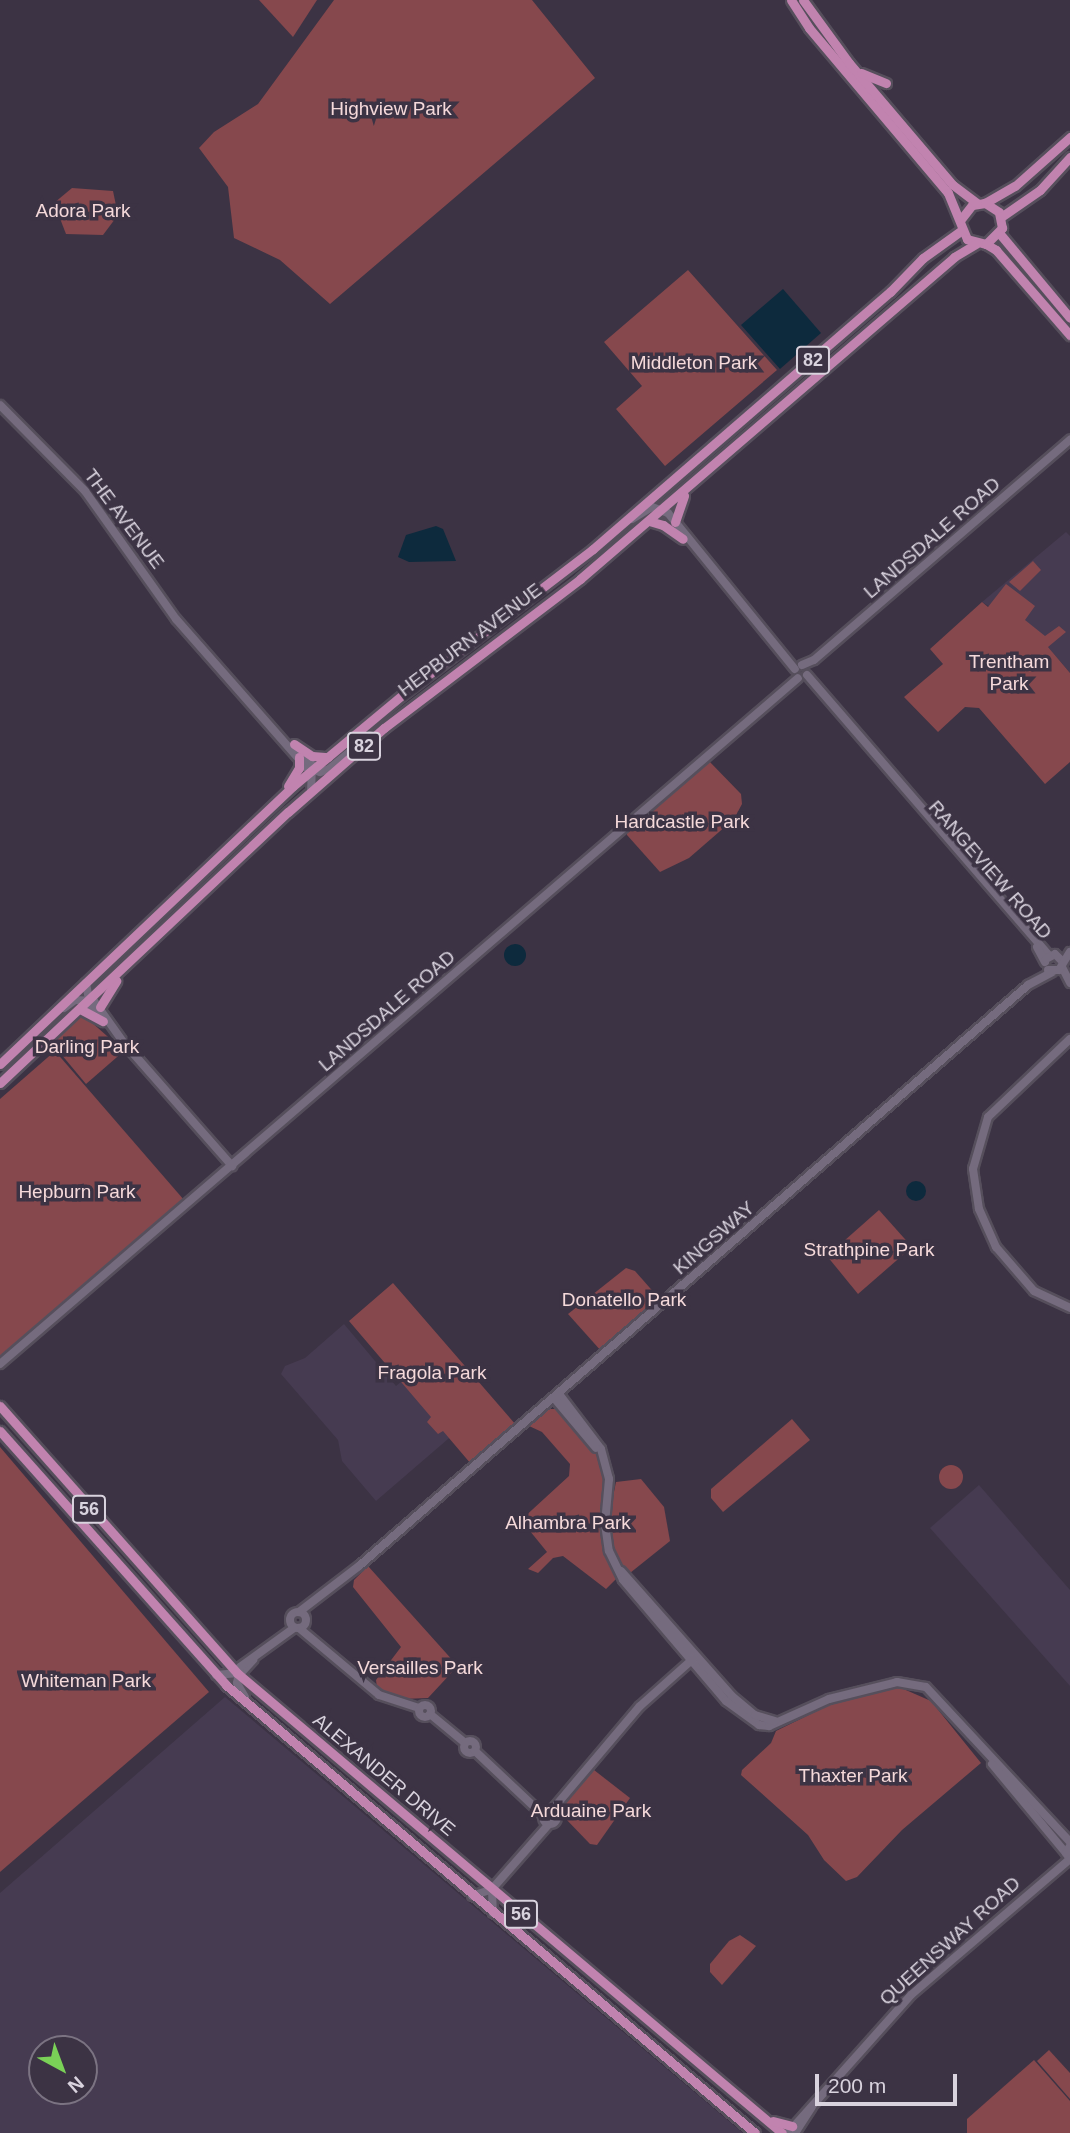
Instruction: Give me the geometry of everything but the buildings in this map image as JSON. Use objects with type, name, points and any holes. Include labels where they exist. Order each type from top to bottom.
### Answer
[{"type":"main road","points":[[791,0],[817,38],[948,192],[961,219],[962,230],[981,244],[996,250],[1070,335]]},
{"type":"main road","points":[[803,0],[849,63],[953,185],[1001,217]]},
{"type":"main road","points":[[849,63],[886,83]]},
{"type":"main road","points":[[961,219],[981,203],[1015,186],[1070,137]]},
{"type":"main road","points":[[1001,217],[1040,190],[1070,156]]},
{"type":"main road","points":[[1001,217],[1000,234],[1070,318]]},
{"type":"main road","name":"HEPBURN AVENUE","points":[[0,1064],[312,770],[604,540],[890,292],[923,258],[962,230]]},
{"type":"main road","name":"82","points":[[981,244],[1000,234]]},
{"type":"main road","name":"HEPBURN AVENUE","points":[[0,1083],[311,791],[384,728],[649,521],[954,257],[981,244]]},
{"type":"main road","points":[[675,522],[678,503],[703,473]]},
{"type":"main road","points":[[649,521],[663,525],[685,540]]},
{"type":"main road","points":[[294,744],[312,756],[328,757]]},
{"type":"main road","points":[[251,825],[294,778],[299,757]]},
{"type":"main road","points":[[100,1007],[110,988],[152,941]]},
{"type":"main road","points":[[80,1009],[107,1023]]},
{"type":"main road","name":"ALEXANDER DRIVE","points":[[0,1406],[237,1673],[782,2133]]},
{"type":"main road","name":"ALEXANDER DRIVE","points":[[0,1432],[216,1675],[472,1896],[755,2133]]},
{"type":"main road","points":[[759,2114],[792,2131]]},
{"type":"street","name":"THE AVENUE","points":[[0,405],[85,491],[212,662]]},
{"type":"street","name":"THE AVENUE","points":[[0,412],[72,483],[178,627],[294,744],[312,770]]},
{"type":"street","name":"LANDSDALE ROAD","points":[[0,1370],[9,1359],[1070,440]]},
{"type":"street","points":[[604,540],[646,510],[662,510],[663,490]]},
{"type":"street","name":"RANGEVIEW ROAD","points":[[662,510],[675,522],[685,540]]},
{"type":"street","name":"RANGEVIEW ROAD","points":[[662,510],[685,540],[1070,982]]},
{"type":"street","name":"THE AVENUE","points":[[275,726],[312,770]]},
{"type":"street","points":[[311,791],[312,770],[329,769],[379,728],[384,728]]},
{"type":"street","points":[[1054,964],[1070,949]]},
{"type":"street","name":"KINGSWAY","points":[[237,1673],[1054,964]]},
{"type":"street","points":[[86,983],[89,1000],[107,1023],[232,1166]]},
{"type":"street","points":[[20,1045],[75,1000],[89,1000],[100,1007],[107,1023]]},
{"type":"street","points":[[1070,1040],[988,1117],[973,1169],[979,1209],[996,1247],[1034,1291],[1070,1308]]},
{"type":"street","name":"LANDSDALE ROAD","points":[[0,1364],[9,1359]]},
{"type":"street","points":[[557,1396],[594,1436],[604,1459],[609,1479],[609,1550],[619,1569],[694,1659],[755,1715],[769,1721],[790,1718],[829,1699],[906,1682],[937,1694],[1068,1851]]},
{"type":"street","points":[[299,1621],[337,1663],[379,1695],[419,1708],[428,1706],[430,1714],[465,1743],[465,1752],[475,1751],[549,1815]]},
{"type":"street","points":[[211,1645],[243,1663]]},
{"type":"street","name":"KINGSWAY","points":[[237,1673],[243,1663],[256,1655]]},
{"type":"street","points":[[472,1896],[492,1889],[549,1815],[640,1706],[694,1659]]},
{"type":"street","points":[[216,1675],[237,1673],[239,1690],[252,1707]]},
{"type":"street","name":"QUEENSWAY ROAD","points":[[792,2131],[912,1994],[1060,1865],[1068,1851]]},
{"type":"street","points":[[492,1889],[493,1913]]},
{"type":"shaded area","points":[[1066,532],[1070,536],[1070,673],[1041,639],[982,602]]},
{"type":"shaded area","points":[[344,1324],[396,1386],[403,1380],[455,1433],[376,1501],[342,1461],[338,1440],[281,1374],[285,1366],[305,1358]]},
{"type":"shaded area","points":[[979,1485],[1070,1590],[1070,1686],[930,1528]]},
{"type":"shaded area","points":[[225,1697],[743,2133],[0,2133],[0,1893]]},
{"type":"green space","points":[[259,0],[317,0],[293,37]]},
{"type":"green space","name":"Highview Park","points":[[334,0],[532,0],[595,78],[330,304],[280,260],[234,238],[228,187],[199,148],[214,132],[258,104]]},
{"type":"green space","name":"Adora Park","points":[[72,188],[113,191],[118,215],[103,235],[66,234],[54,203]]},
{"type":"green space","name":"Middleton Park","points":[[688,270],[777,370],[665,466],[616,409],[642,386],[604,342]]},
{"type":"green space","points":[[1033,561],[1041,570],[1020,591],[1009,582]]},
{"type":"green space","name":"Trentham Park","points":[[1006,584],[1035,606],[1025,620],[1045,636],[1059,626],[1066,632],[1048,647],[1070,673],[1070,762],[1045,784],[979,708],[965,707],[938,732],[904,697],[943,664],[930,649],[982,602],[988,607]]},
{"type":"green space","name":"Hardcastle Park","points":[[708,760],[741,794],[742,804],[734,819],[689,858],[660,872],[627,835],[627,827]]},
{"type":"green space","name":"Darling Park","points":[[81,1013],[124,1051],[86,1084],[51,1042]]},
{"type":"green space","name":"Hepburn Park","points":[[55,1051],[184,1200],[0,1359],[0,1099]]},
{"type":"green space","name":"Strathpine Park","points":[[879,1210],[912,1247],[858,1294],[827,1256]]},
{"type":"green space","name":"Donatello Park","points":[[626,1268],[635,1271],[657,1296],[658,1304],[602,1352],[568,1314]]},
{"type":"green space","name":"Fragola Park","points":[[393,1283],[516,1425],[471,1464],[443,1431],[438,1434],[427,1422],[431,1417],[349,1321]]},
{"type":"green space","name":"Alhambra Park","points":[[549,1409],[561,1409],[604,1459],[609,1479],[602,1537],[617,1578],[606,1589],[563,1556],[553,1558],[538,1573],[528,1569],[547,1552],[521,1520],[569,1476],[570,1464],[542,1432],[529,1426]]},
{"type":"green space","points":[[792,1419],[810,1440],[723,1512],[711,1498],[711,1489]]},
{"type":"green space","name":"Whiteman Park","points":[[0,1447],[209,1692],[0,1872]]},
{"type":"green space","points":[[951,1465],[960,1468],[963,1477],[960,1486],[951,1489],[942,1486],[939,1477],[942,1468]]},
{"type":"green space","points":[[641,1479],[664,1507],[670,1541],[630,1573],[616,1559],[608,1535],[610,1511],[616,1482]]},
{"type":"green space","name":"Versailles Park","points":[[368,1566],[455,1663],[454,1670],[428,1698],[402,1699],[377,1688],[376,1680],[401,1647],[353,1587],[354,1580]]},
{"type":"green space","name":"Thaxter Park","points":[[899,1687],[931,1701],[981,1763],[902,1830],[857,1877],[846,1881],[824,1860],[808,1835],[741,1775],[742,1770],[771,1743],[776,1731],[829,1705]]},
{"type":"green space","name":"Arduaine Park","points":[[594,1770],[630,1798],[597,1845],[590,1844],[563,1816],[567,1801]]},
{"type":"green space","points":[[740,1935],[756,1946],[722,1985],[710,1972],[710,1964],[729,1941]]},
{"type":"green space","points":[[1049,2050],[1070,2073],[1070,2099],[1037,2061]]},
{"type":"green space","points":[[1034,2060],[1070,2101],[1070,2133],[967,2133],[967,2119]]},
{"type":"water","points":[[783,289],[821,333],[780,369],[741,325]]},
{"type":"water","points":[[436,526],[443,529],[456,561],[409,562],[398,557],[406,535]]},
{"type":"water","points":[[511,944],[519,944],[526,951],[526,959],[519,966],[511,966],[504,959],[504,951]]},
{"type":"water","points":[[916,1181],[923,1184],[926,1191],[923,1198],[916,1201],[909,1198],[906,1191],[909,1184]]}]
